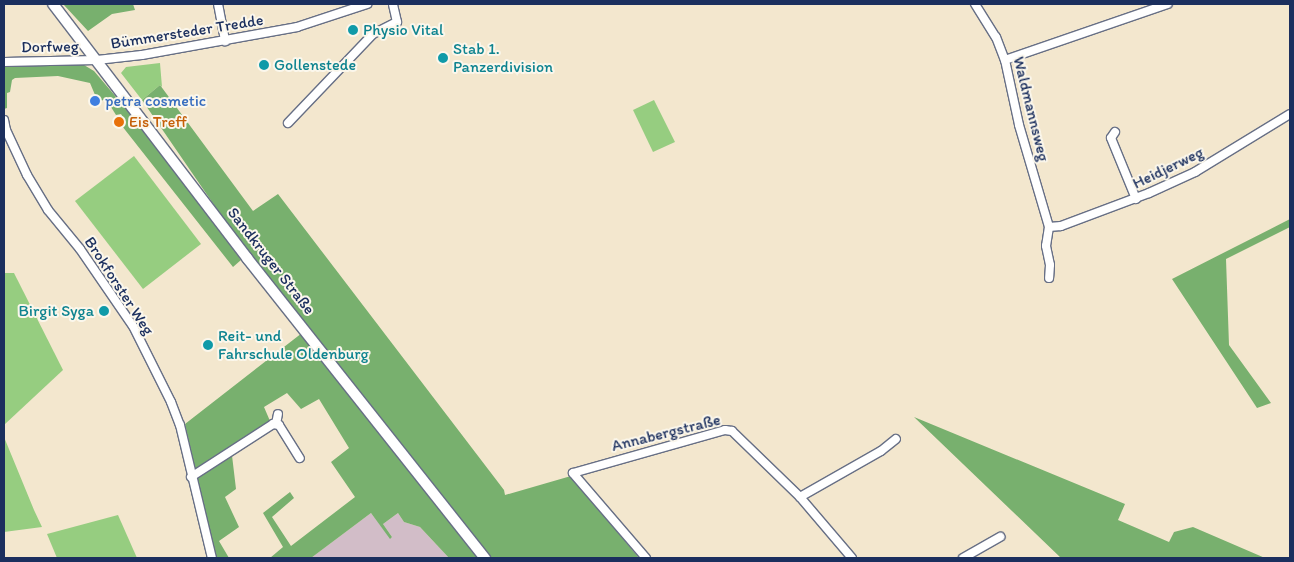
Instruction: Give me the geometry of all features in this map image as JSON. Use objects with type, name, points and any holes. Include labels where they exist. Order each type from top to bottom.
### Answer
[{"type":"street","name":"Sandkruger Straße","points":[[53,4],[247,258],[485,558]]},
{"type":"street","points":[[218,4],[225,41]]},
{"type":"street","name":"Bümmersteder Tredde","points":[[97,60],[225,41],[297,27],[367,4]]},
{"type":"street","points":[[288,123],[373,34],[398,22],[393,4]]},
{"type":"street","name":"Waldmannsweg","points":[[975,4],[996,37],[1005,60],[1019,125],[1049,227]]},
{"type":"street","points":[[1005,60],[1168,4]]},
{"type":"street","name":"Dorfweg","points":[[4,62],[97,60]]},
{"type":"street","name":"Heidjerweg","points":[[1049,227],[1061,226],[1136,198],[1195,172],[1290,114]]},
{"type":"street","name":"Brokforster Weg","points":[[4,120],[6,130],[27,175],[48,210],[80,249],[133,326],[180,425],[212,558]]},
{"type":"street","points":[[1115,132],[1111,138],[1136,198]]},
{"type":"street","points":[[1049,227],[1046,246],[1050,264],[1049,278]]},
{"type":"street","points":[[278,414],[276,424],[300,458]]},
{"type":"street","points":[[191,477],[276,424]]},
{"type":"street","name":"Annabergstraße","points":[[646,558],[573,473],[725,430],[732,431],[800,497],[852,558]]},
{"type":"street","points":[[800,497],[881,450],[896,439]]},
{"type":"street","points":[[963,558],[1000,537]]},
{"type":"shaded area","points":[[371,513],[390,538],[392,537],[383,524],[398,513],[404,522],[420,527],[449,558],[311,558]]},
{"type":"green space","points":[[63,4],[133,4],[135,10],[112,14],[88,31]]},
{"type":"green space","points":[[160,63],[162,87],[160,85],[142,100],[121,73],[126,67]]},
{"type":"green space","points":[[4,65],[84,65],[94,71],[145,131],[241,260],[233,267],[122,126],[126,123],[121,114],[116,115],[106,99],[98,102],[90,83],[58,76],[15,78],[12,80],[10,92],[7,93],[7,108],[4,109]]},
{"type":"green space","points":[[160,85],[253,211],[278,194],[504,490],[505,495],[571,476],[639,558],[449,558],[420,527],[404,522],[398,513],[383,524],[392,537],[390,539],[371,513],[311,558],[270,558],[283,547],[263,513],[290,492],[294,498],[272,517],[291,546],[355,497],[331,462],[349,448],[319,399],[301,409],[287,393],[264,407],[270,421],[231,447],[236,489],[225,497],[239,527],[219,541],[229,558],[216,558],[185,424],[302,333],[142,100]]},
{"type":"green space","points":[[654,100],[675,142],[653,152],[633,110]]},
{"type":"green space","points":[[134,156],[201,244],[143,289],[75,201]]},
{"type":"green space","points":[[1290,219],[1290,227],[1226,259],[1229,345],[1271,403],[1257,408],[1172,279]]},
{"type":"green space","points":[[4,273],[14,273],[63,370],[4,425]]},
{"type":"green space","points":[[914,417],[1125,504],[1118,520],[1169,542],[1174,532],[1193,527],[1265,558],[1061,558]]},
{"type":"green space","points":[[4,437],[34,510],[42,527],[4,532]]},
{"type":"green space","points":[[118,515],[137,558],[57,558],[47,534]]},
{"type":"place","name":"Physio Vital","points":[[353,30]]},
{"type":"place","name":"Stab 1. Panzerdivision","points":[[443,58]]},
{"type":"place","name":"Gollenstede","points":[[264,65]]},
{"type":"place","name":"petra cosmetic","points":[[95,101]]},
{"type":"place","name":"Eis Treff","points":[[119,122]]},
{"type":"place","name":"Birgit Syga","points":[[104,311]]},
{"type":"place","name":"Reit- und Fahrschule Oldenburg","points":[[208,345]]}]
